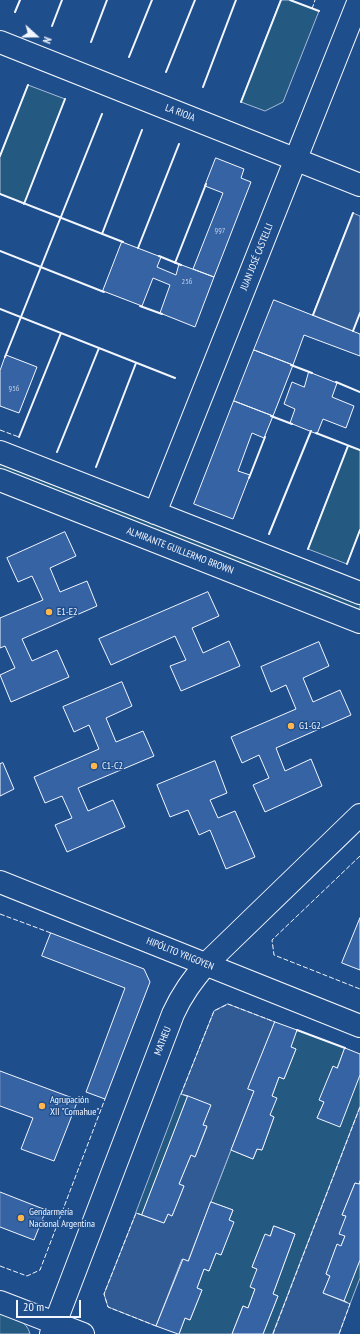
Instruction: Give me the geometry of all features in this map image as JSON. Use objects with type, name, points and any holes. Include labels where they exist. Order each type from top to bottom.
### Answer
[{"type":"street","name":"JUAN JOSÉ CASTELLI","points":[[155,513],[359,0]]},
{"type":"street","name":"LA RIOJA","points":[[0,42],[360,185]]},
{"type":"street","points":[[0,452],[360,593]]},
{"type":"street","name":"ALMIRANTE GUILLERMO BROWN","points":[[0,480],[360,622]]},
{"type":"street","name":"MATHEU","points":[[53,1329],[173,1014],[188,986],[206,964],[360,815]]},
{"type":"street","name":"HIPÓLITO YRIGOYEN","points":[[0,882],[360,1026]]},
{"type":"street","points":[[0,1302],[53,1329],[83,1334]]},
{"type":"shaded area","points":[[281,0],[290,0],[319,11],[283,102],[265,111],[241,102]]},
{"type":"shaded area","points":[[28,85],[65,99],[24,204],[0,194],[0,156]]},
{"type":"shaded area","points":[[353,213],[360,216],[360,313],[353,331],[313,315]]},
{"type":"shaded area","points":[[348,446],[360,450],[360,530],[347,564],[308,549]]},
{"type":"shaded area","points":[[0,460],[360,600],[360,613],[0,473]]},
{"type":"shaded area","points":[[228,1004],[275,1022],[249,1089],[254,1091],[188,1261],[182,1259],[156,1326],[108,1307],[104,1294],[136,1213],[164,1223],[168,1214],[172,1216],[184,1186],[179,1184],[191,1155],[195,1157],[207,1127],[203,1125],[210,1105],[181,1094],[214,1011]]},
{"type":"shaded area","points":[[297,1030],[345,1048],[337,1068],[333,1067],[320,1100],[324,1102],[317,1118],[360,1075],[360,1107],[273,1334],[263,1334],[278,1296],[273,1294],[295,1234],[274,1226],[270,1236],[265,1235],[252,1267],[257,1269],[255,1289],[248,1308],[243,1306],[232,1334],[179,1334],[185,1318],[190,1320],[202,1290],[197,1288],[204,1269],[209,1271],[216,1253],[221,1255],[233,1222],[229,1220],[233,1210],[211,1202],[231,1150],[253,1159],[257,1149],[262,1150],[274,1117],[270,1115],[272,1096],[279,1077],[284,1079],[296,1049],[291,1047]]},
{"type":"shaded area","points":[[181,1094],[188,1096],[142,1215],[136,1213]]},
{"type":"shaded area","points":[[360,1107],[360,1181],[359,1184],[355,1183],[342,1215],[346,1216],[345,1236],[341,1246],[337,1245],[326,1274],[330,1276],[323,1293],[350,1304],[339,1334],[273,1334]]},
{"type":"shaded area","points":[[360,1260],[360,1278],[350,1304],[344,1301]]},
{"type":"shaded area","points":[[0,1312],[14,1317],[22,1322],[26,1325],[30,1334],[0,1334]]},
{"type":"building","points":[[216,158],[244,169],[241,178],[251,182],[214,277],[193,269],[223,193],[205,186]]},
{"type":"building","points":[[122,242],[161,257],[157,267],[176,275],[179,264],[214,277],[195,327],[160,313],[170,285],[153,278],[142,306],[103,291]]},
{"type":"building","points":[[274,300],[360,334],[360,356],[304,335],[293,365],[254,350]]},
{"type":"building","points":[[254,350],[293,365],[273,416],[234,401]]},
{"type":"building","points":[[6,355],[37,367],[19,413],[0,406],[0,371]]},
{"type":"building","points":[[309,372],[337,383],[332,397],[354,406],[346,428],[323,419],[317,434],[290,423],[295,409],[284,404],[292,382],[304,387]]},
{"type":"building","points":[[234,401],[273,416],[264,438],[252,433],[238,471],[250,475],[233,519],[194,504]]},
{"type":"building","name":"E1-E2","points":[[65,532],[76,556],[50,568],[60,592],[87,581],[97,606],[22,639],[32,661],[57,650],[69,677],[11,702],[0,675],[15,668],[5,646],[0,648],[0,618],[43,600],[32,576],[18,582],[7,558]]},
{"type":"building","points":[[208,592],[219,616],[192,628],[203,653],[229,641],[240,666],[181,691],[170,666],[186,660],[175,636],[111,665],[99,639]]},
{"type":"building","name":"G1-G2","points":[[319,642],[329,666],[303,678],[313,702],[340,690],[351,715],[276,748],[285,771],[311,759],[322,786],[265,812],[253,785],[269,778],[259,755],[242,763],[231,737],[296,709],[286,685],[271,692],[261,667]]},
{"type":"building","name":"C1-C2","points":[[122,682],[132,706],[106,718],[116,742],[143,731],[154,756],[78,788],[88,811],[113,800],[125,827],[67,852],[55,825],[72,818],[62,796],[45,803],[34,777],[99,749],[89,725],[74,732],[63,707]]},
{"type":"building","points":[[215,761],[227,793],[210,800],[218,818],[235,811],[255,857],[226,869],[210,830],[199,835],[188,810],[170,817],[157,785]]},
{"type":"building","points":[[3,763],[14,789],[0,796],[0,764]]},
{"type":"building","points":[[360,918],[360,970],[342,963]]},
{"type":"building","points":[[51,933],[144,969],[150,982],[105,1099],[86,1092],[125,988],[42,956]]},
{"type":"building","points":[[275,1022],[297,1030],[291,1047],[296,1049],[284,1079],[279,1077],[272,1096],[277,1098],[270,1115],[274,1117],[262,1150],[257,1149],[253,1159],[231,1150],[254,1091],[248,1089]]},
{"type":"building","points":[[345,1048],[360,1054],[360,1075],[340,1127],[317,1118],[324,1102],[319,1100],[333,1066],[337,1068]]},
{"type":"building","points":[[0,1071],[78,1100],[54,1161],[21,1149],[33,1118],[0,1106]]},
{"type":"building","points":[[188,1096],[211,1105],[203,1125],[207,1126],[195,1157],[191,1155],[179,1184],[184,1186],[172,1216],[168,1214],[164,1223],[142,1215]]},
{"type":"building","points":[[360,1181],[360,1260],[344,1301],[323,1293],[330,1276],[326,1274],[337,1244],[341,1246],[345,1236],[339,1234],[346,1216],[342,1215],[355,1183],[359,1184]]},
{"type":"building","name":"Gendarmería Nacional Argentina","points":[[0,1192],[46,1210],[34,1240],[0,1227]]},
{"type":"building","points":[[211,1202],[233,1210],[229,1220],[234,1222],[221,1255],[216,1253],[209,1271],[204,1269],[197,1288],[202,1290],[190,1320],[185,1318],[178,1334],[156,1326],[183,1259],[188,1261]]},
{"type":"building","points":[[274,1226],[295,1234],[273,1294],[278,1296],[263,1334],[232,1334],[243,1306],[248,1308],[255,1289],[250,1287],[257,1269],[252,1267],[265,1234],[270,1236]]},
{"type":"fence","points":[[312,9],[315,0]]},
{"type":"fence","points":[[0,430],[19,437]]},
{"type":"fence","points":[[360,856],[272,940],[274,955],[360,989]]},
{"type":"fence","points":[[0,914],[51,933]]},
{"type":"fence","points":[[188,1096],[181,1094],[214,1011],[228,1004],[275,1022]]},
{"type":"fence","points":[[0,1266],[27,1276],[40,1270],[105,1099]]},
{"type":"fence","points":[[273,1334],[360,1107]]},
{"type":"fence","points":[[142,1215],[136,1213],[104,1294],[108,1307],[156,1326]]},
{"type":"fence","points":[[339,1334],[350,1304],[344,1301]]},
{"type":"wall","points":[[15,12],[20,0]]},
{"type":"wall","points":[[52,26],[62,0]]},
{"type":"wall","points":[[91,42],[107,0]]},
{"type":"wall","points":[[129,57],[152,0]]},
{"type":"wall","points":[[166,72],[195,0]]},
{"type":"wall","points":[[203,87],[236,0]]},
{"type":"wall","points":[[241,102],[281,0]]},
{"type":"wall","points":[[290,0],[319,11]]},
{"type":"wall","points":[[0,156],[28,85]]},
{"type":"wall","points":[[24,204],[65,99]]},
{"type":"wall","points":[[5,357],[102,114]]},
{"type":"wall","points":[[102,234],[142,130]]},
{"type":"wall","points":[[138,248],[179,144]]},
{"type":"wall","points":[[175,263],[206,184]]},
{"type":"wall","points":[[0,194],[123,242]]},
{"type":"wall","points":[[313,315],[353,213]]},
{"type":"wall","points":[[0,251],[104,292]]},
{"type":"wall","points":[[159,256],[181,265]]},
{"type":"wall","points":[[140,306],[162,314]]},
{"type":"wall","points":[[0,309],[175,378]]},
{"type":"wall","points":[[353,331],[360,313]]},
{"type":"wall","points":[[19,437],[61,333]]},
{"type":"wall","points":[[57,452],[99,348]]},
{"type":"wall","points":[[96,467],[136,363]]},
{"type":"wall","points":[[291,365],[312,373]]},
{"type":"wall","points":[[336,382],[360,392]]},
{"type":"wall","points":[[271,416],[292,424]]},
{"type":"wall","points":[[269,534],[311,431]]},
{"type":"wall","points":[[316,433],[360,450]]},
{"type":"wall","points":[[249,478],[265,437]]},
{"type":"wall","points":[[308,549],[348,446]]},
{"type":"wall","points":[[347,564],[360,530]]},
{"type":"wall","points":[[297,1030],[345,1048]]},
{"type":"place","name":"E1-E2","points":[[49,612]]},
{"type":"place","name":"G1-G2","points":[[291,726]]},
{"type":"place","name":"C1-C2","points":[[94,766]]},
{"type":"place","name":"Agrupación XII \"Comahue\"","points":[[42,1106]]},
{"type":"place","name":"Gendarmería Nacional Argentina","points":[[21,1218]]}]
